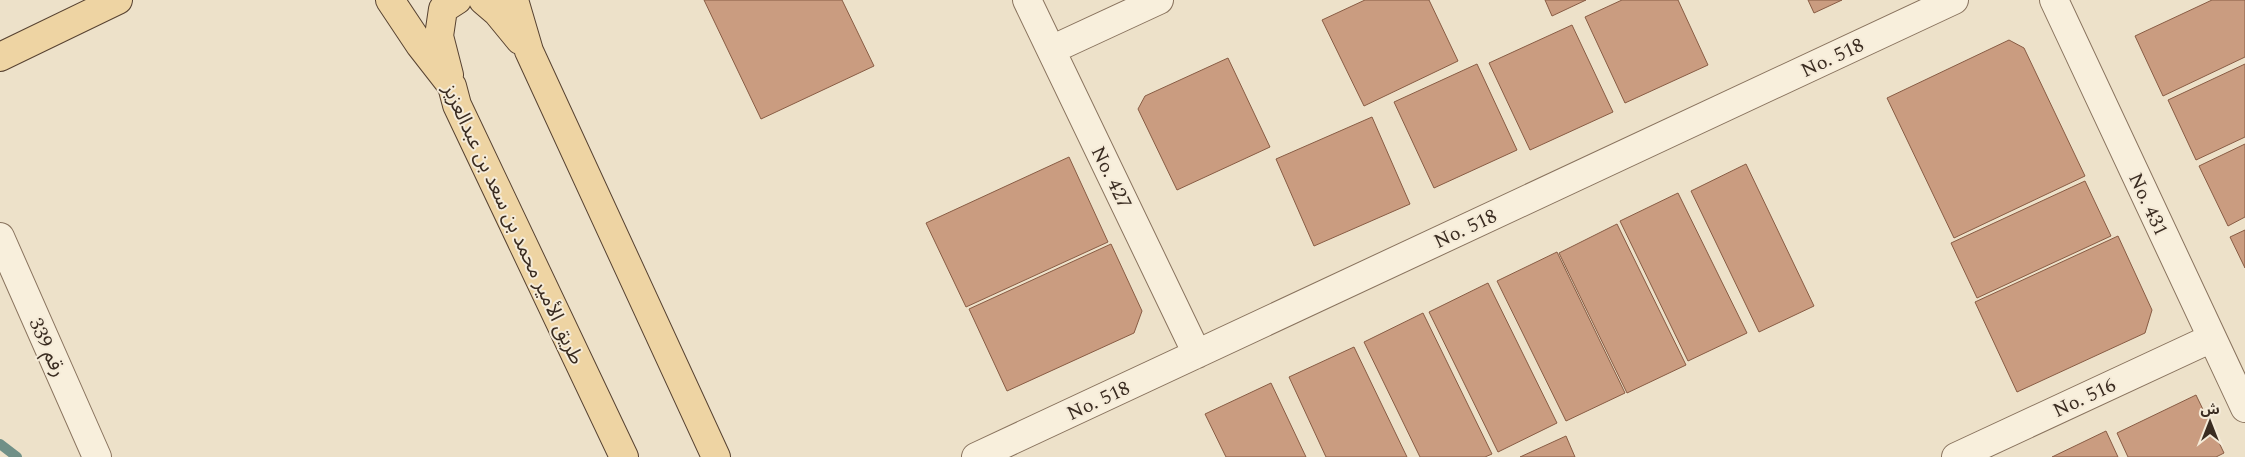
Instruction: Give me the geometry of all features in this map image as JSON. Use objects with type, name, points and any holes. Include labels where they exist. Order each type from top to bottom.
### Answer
[{"type":"main road","points":[[0,57],[118,0]]},
{"type":"main road","name":"طريق الأمير محمد بن سعد بن عبدالعزيز","points":[[390,0],[420,46],[452,86],[457,105],[624,457]]},
{"type":"main road","points":[[452,86],[439,36],[443,9],[457,0]]},
{"type":"main road","points":[[483,0],[497,12],[529,51]]},
{"type":"main road","points":[[514,0],[529,51],[716,457]]},
{"type":"street","name":"No. 427","points":[[1027,0],[1197,354]]},
{"type":"street","points":[[1051,50],[1159,0]]},
{"type":"street","name":"No. 518","points":[[976,457],[1954,0]]},
{"type":"street","name":"No. 431","points":[[2054,0],[2245,408]]},
{"type":"street","name":"رقم 339","points":[[0,236],[97,457]]},
{"type":"street","name":"No. 516","points":[[1956,457],[2212,338]]},
{"type":"building","points":[[704,0],[842,0],[874,66],[761,119]]},
{"type":"building","points":[[1365,0],[1429,0],[1458,61],[1364,106],[1322,20]]},
{"type":"building","points":[[1545,0],[1586,0],[1552,16]]},
{"type":"building","points":[[1622,0],[1678,0],[1708,65],[1625,103],[1585,17]]},
{"type":"building","points":[[1808,0],[1842,0],[1814,13]]},
{"type":"building","points":[[2212,0],[2245,0],[2245,57],[2163,96],[2135,36]]},
{"type":"building","points":[[1572,25],[1613,112],[1530,150],[1489,63]]},
{"type":"building","points":[[2009,40],[2024,48],[2085,176],[1954,238],[1887,98]]},
{"type":"building","points":[[1228,58],[1270,147],[1177,190],[1138,109],[1145,96]]},
{"type":"building","points":[[1477,64],[1517,150],[1434,188],[1394,102]]},
{"type":"building","points":[[2245,64],[2245,137],[2196,160],[2168,100]]},
{"type":"building","points":[[1372,117],[1410,204],[1314,246],[1276,159]]},
{"type":"building","points":[[2245,144],[2245,217],[2228,226],[2199,166]]},
{"type":"building","points":[[1069,157],[1108,242],[966,307],[926,223]]},
{"type":"building","points":[[1746,164],[1814,306],[1759,332],[1691,191]]},
{"type":"building","points":[[2085,181],[2111,236],[1977,298],[1951,243]]},
{"type":"building","points":[[1678,193],[1747,333],[1688,361],[1620,221]]},
{"type":"building","points":[[1617,224],[1686,365],[1627,393],[1559,253]]},
{"type":"building","points":[[2245,230],[2245,268],[2230,237]]},
{"type":"building","points":[[2118,236],[2152,310],[2145,333],[2017,392],[1975,302]]},
{"type":"building","points":[[1111,244],[1142,311],[1134,333],[1007,391],[969,309]]},
{"type":"building","points":[[1557,252],[1625,393],[1566,421],[1497,281]]},
{"type":"building","points":[[1488,283],[1557,423],[1498,452],[1429,312]]},
{"type":"building","points":[[1423,313],[1492,454],[1485,457],[1420,457],[1364,342]]},
{"type":"building","points":[[1354,347],[1407,457],[1326,457],[1289,377]]},
{"type":"building","points":[[1271,383],[1306,457],[1226,457],[1205,414]]},
{"type":"building","points":[[2196,395],[2224,453],[2216,457],[2128,457],[2117,433]]},
{"type":"building","points":[[2106,431],[2118,457],[2052,457]]},
{"type":"building","points":[[1566,436],[1575,457],[1520,457]]},
{"type":"waterway","points":[[0,444],[17,457]]}]
